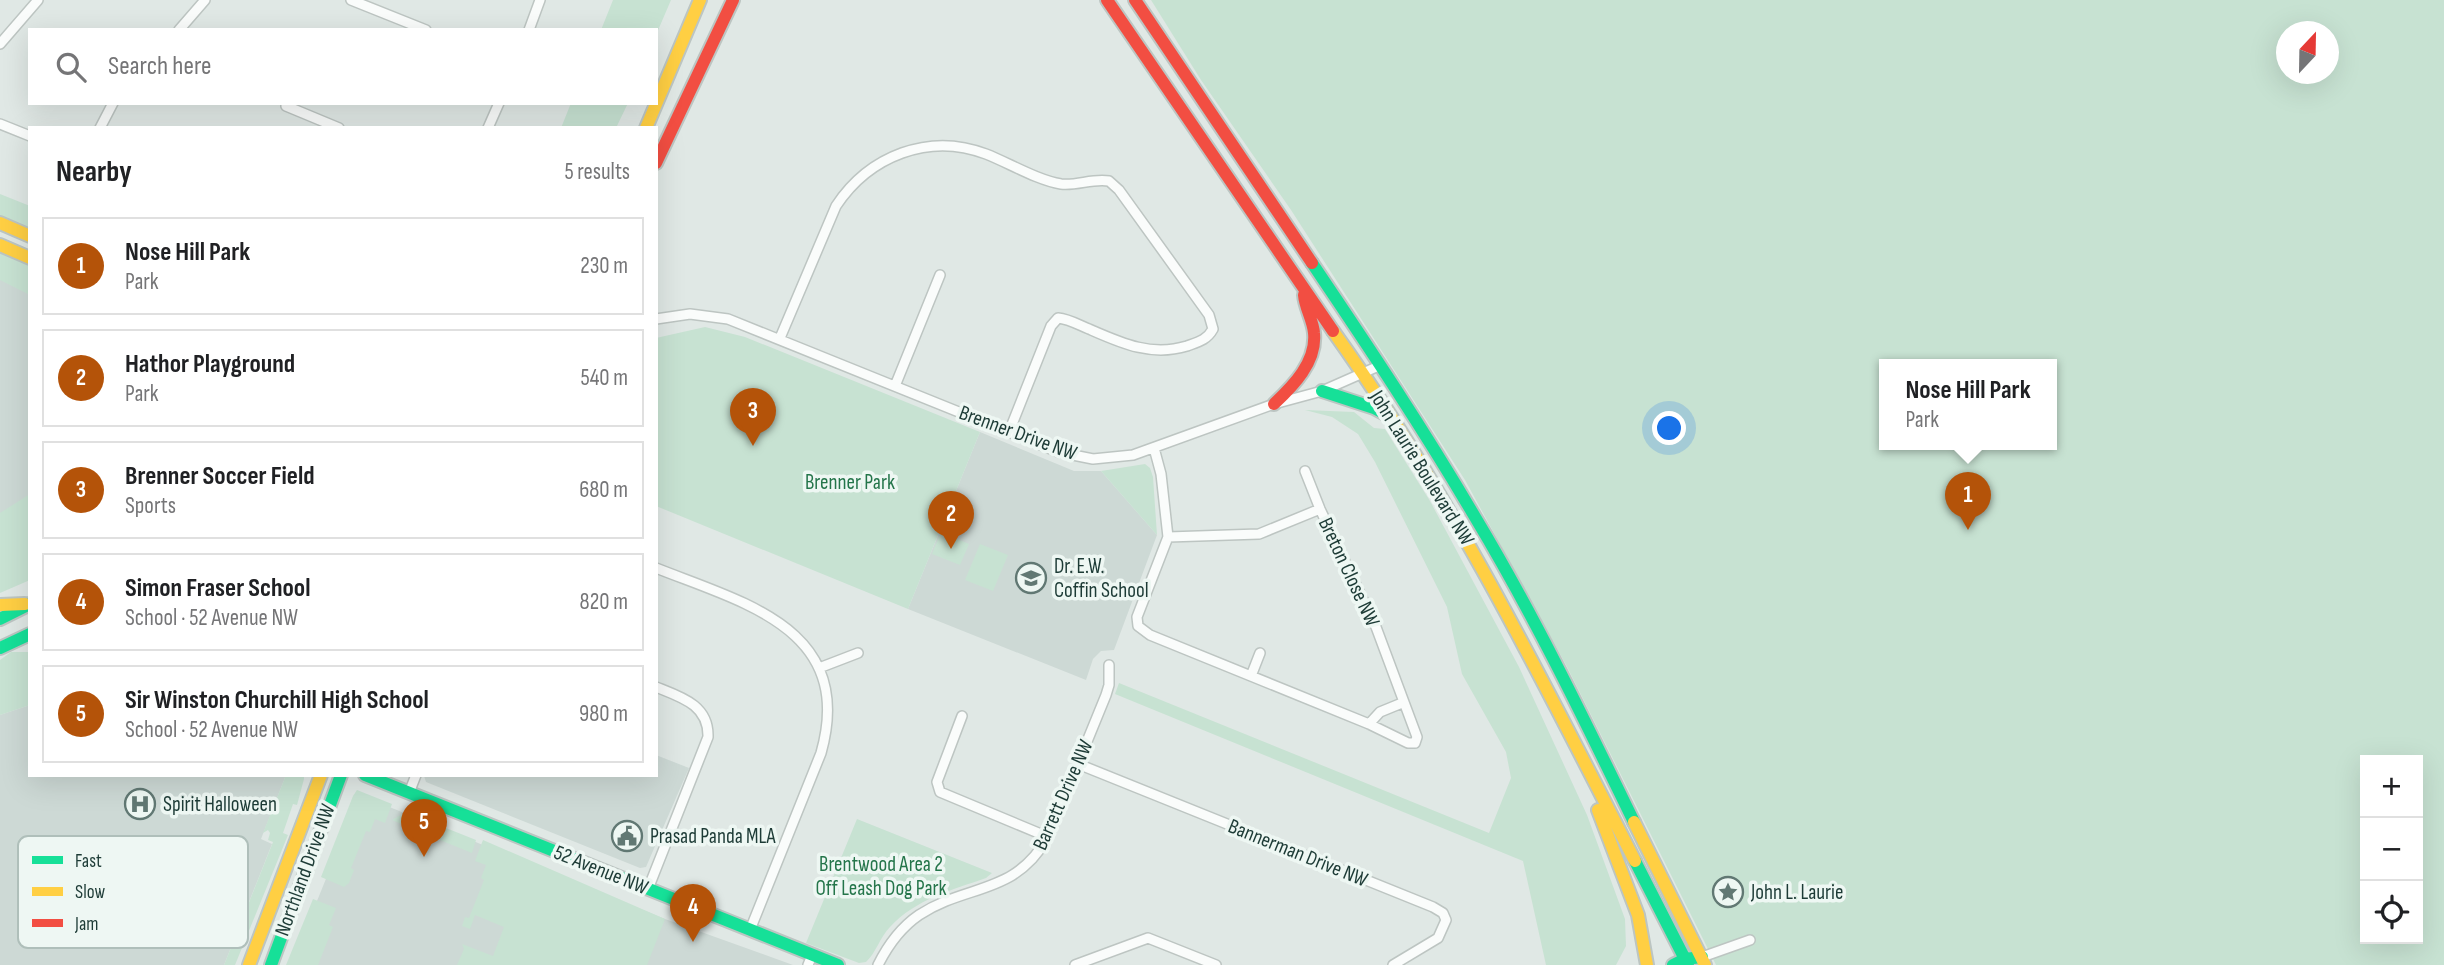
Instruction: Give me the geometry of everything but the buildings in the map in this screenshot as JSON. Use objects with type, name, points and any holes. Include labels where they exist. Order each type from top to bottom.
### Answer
[{"type":"main road","points":[[658,100],[700,0]]},
{"type":"main road","name":"John Laurie Boulevard NW","points":[[1107,0],[1364,374],[1458,523],[1579,756],[1692,963]]},
{"type":"main road","name":"John Laurie Boulevard NW","points":[[1135,0],[1381,365],[1475,517],[1526,608],[1692,963]]},
{"type":"main road","points":[[658,159],[733,1]]},
{"type":"main road","points":[[647,126],[656,105]]},
{"type":"main road","points":[[0,223],[28,235]]},
{"type":"main road","points":[[0,245],[28,257]]},
{"type":"main road","points":[[1274,404],[1296,380],[1312,352],[1315,335],[1304,304],[1305,290]]},
{"type":"main road","points":[[1322,391],[1374,408],[1391,417]]},
{"type":"main road","points":[[0,605],[28,604]]},
{"type":"main road","points":[[0,619],[28,605]]},
{"type":"main road","points":[[3,647],[28,635]]},
{"type":"main road","points":[[3,647],[28,647]]},
{"type":"main road","points":[[1579,756],[1638,915],[1647,965]]},
{"type":"main road","name":"Northland Drive NW","points":[[249,965],[320,777]]},
{"type":"main road","name":"Northland Drive NW","points":[[271,965],[340,777]]},
{"type":"main road","name":"52 Avenue NW","points":[[370,777],[750,930],[810,960],[838,965]]},
{"type":"street","points":[[0,44],[38,0]]},
{"type":"street","points":[[181,28],[205,0]]},
{"type":"street","points":[[351,0],[421,28]]},
{"type":"street","points":[[529,28],[540,0]]},
{"type":"street","points":[[101,126],[112,105]]},
{"type":"street","points":[[489,126],[498,105]]},
{"type":"street","points":[[286,106],[335,126]]},
{"type":"street","points":[[0,124],[28,135]]},
{"type":"street","points":[[780,338],[836,206],[860,178],[889,158],[921,147],[954,147],[983,153],[1062,184],[1109,181],[1119,190],[1209,315],[1213,329],[1204,340],[1170,351],[1152,351],[1127,345],[1069,320],[1058,318],[1051,327],[1009,432]]},
{"type":"street","points":[[895,386],[940,275]]},
{"type":"street","name":"Brenner Drive NW","points":[[658,319],[690,314],[716,316],[780,338],[1078,458],[1111,459],[1154,448],[1274,404],[1322,391],[1381,365]]},
{"type":"street","name":"Breton Close NW","points":[[1154,448],[1161,474],[1168,537],[1137,617],[1138,626],[1150,635],[1369,723],[1408,743],[1415,743],[1417,737],[1371,616],[1320,509],[1259,534],[1168,537]]},
{"type":"street","points":[[1305,471],[1320,509]]},
{"type":"street","points":[[658,569],[773,617],[798,638],[819,668],[828,712],[827,733],[750,930]]},
{"type":"street","points":[[819,668],[858,653]]},
{"type":"street","points":[[1251,676],[1260,653]]},
{"type":"street","name":"Barrett Drive NW","points":[[878,965],[893,939],[918,916],[1012,876],[1037,855],[1048,837],[1106,695],[1109,665]]},
{"type":"street","points":[[648,889],[706,744],[708,731],[704,717],[695,705],[658,688]]},
{"type":"street","points":[[1369,723],[1380,712],[1402,703]]},
{"type":"street","points":[[962,716],[937,782],[940,792],[1048,837]]},
{"type":"street","name":"Bannerman Drive NW","points":[[1078,764],[1443,913],[1446,920],[1438,938],[1393,965]]},
{"type":"street","points":[[408,793],[415,777]]},
{"type":"street","points":[[1076,965],[1148,938],[1216,965]]},
{"type":"street","points":[[1692,963],[1750,940]]},
{"type":"shaded area","points":[[0,268],[28,280],[28,503],[0,519]]},
{"type":"shaded area","name":"Dr. E.W. Coffin School","points":[[980,432],[1074,471],[1101,471],[1157,535],[1114,650],[1101,651],[1093,659],[1086,680],[908,609]]},
{"type":"shaded area","points":[[28,706],[28,777],[285,777],[261,839],[272,844],[248,904],[248,836],[18,836],[18,948],[231,948],[224,965],[0,965],[0,715]]},
{"type":"shaded area","points":[[658,756],[689,768],[646,867],[640,868],[426,782],[424,777],[658,777]]},
{"type":"shaded area","points":[[360,795],[665,919],[793,965],[291,965]]},
{"type":"green space","points":[[613,0],[671,0],[658,30],[658,28],[602,28]]},
{"type":"green space","points":[[1151,0],[2444,0],[2444,965],[1716,965],[1566,665],[1465,480],[1291,210],[1201,80]]},
{"type":"green space","points":[[570,105],[627,105],[617,126],[562,126]]},
{"type":"green space","points":[[0,194],[28,205],[28,229],[0,218]]},
{"type":"green space","points":[[0,251],[28,262],[28,294],[0,280]]},
{"type":"green space","name":"Brenner Park","points":[[705,327],[745,337],[980,432],[908,609],[658,507],[658,338]]},
{"type":"green space","points":[[1305,410],[1354,412],[1374,428],[1385,429],[1430,501],[1519,667],[1587,815],[1625,919],[1626,946],[1616,965],[1546,965],[1523,861],[1115,694],[1119,683],[1489,833],[1511,778],[1506,752],[1462,674],[1447,607],[1375,462],[1358,434],[1332,417]]},
{"type":"green space","points":[[1145,464],[1150,468],[1153,477],[1157,535],[1101,471]]},
{"type":"green space","points":[[28,495],[28,581],[0,593],[0,513]]},
{"type":"green space","points":[[941,532],[969,544],[960,565],[932,554]]},
{"type":"green space","points":[[980,544],[1008,555],[993,591],[965,580]]},
{"type":"green space","points":[[11,652],[28,652],[28,706],[0,715],[0,660]]},
{"type":"green space","points":[[285,777],[304,777],[297,805],[293,804],[283,833],[288,835],[248,933],[248,905],[273,842],[268,840],[268,830],[263,833]]},
{"type":"green space","points":[[357,790],[392,804],[385,823],[375,819],[370,832],[366,831],[351,868],[354,870],[349,883],[344,887],[321,877]]},
{"type":"green space","points":[[406,812],[431,822],[427,835],[392,820]]},
{"type":"green space","name":"Brentwood Area 2 Off Leash Dog Park","points":[[857,819],[992,873],[986,878],[935,896],[911,909],[887,931],[866,962],[859,963],[806,943]]},
{"type":"green space","points":[[441,826],[476,840],[472,853],[435,838]]},
{"type":"green space","points":[[483,840],[665,919],[647,965],[457,965],[464,949],[462,944],[493,956],[504,927],[475,915],[470,929],[462,926],[465,917],[469,918],[484,880],[481,878],[486,865],[475,861]]},
{"type":"green space","points":[[313,899],[336,908],[329,925],[333,927],[318,965],[286,965]]},
{"type":"green space","points":[[231,948],[242,948],[235,965],[224,965]]},
{"type":"traffic: fast","points":[[1312,263],[1416,420],[1497,554],[1558,668],[1634,822]]},
{"type":"traffic: fast","points":[[1322,391],[1374,408],[1389,416]]},
{"type":"traffic: fast","points":[[0,619],[28,605]]},
{"type":"traffic: fast","points":[[0,648],[28,635]]},
{"type":"traffic: fast","points":[[271,965],[340,777]]},
{"type":"traffic: fast","points":[[370,777],[838,965]]},
{"type":"traffic: fast","points":[[1635,861],[1688,965]]},
{"type":"traffic: fast","points":[[1673,965],[1685,959],[1702,957]]},
{"type":"traffic: slow","points":[[658,100],[700,0]]},
{"type":"traffic: slow","points":[[647,126],[656,105]]},
{"type":"traffic: slow","points":[[0,223],[28,235]]},
{"type":"traffic: slow","points":[[0,245],[28,257]]},
{"type":"traffic: slow","points":[[1333,331],[1417,458],[1494,590],[1635,861]]},
{"type":"traffic: slow","points":[[0,605],[25,604]]},
{"type":"traffic: slow","points":[[249,965],[320,777]]},
{"type":"traffic: slow","points":[[1598,810],[1638,915],[1647,965]]},
{"type":"traffic: slow","points":[[1634,822],[1705,965]]},
{"type":"traffic: jam","points":[[658,159],[733,0]]},
{"type":"traffic: jam","points":[[1107,0],[1333,331]]},
{"type":"traffic: jam","points":[[1135,0],[1312,263]]},
{"type":"traffic: jam","points":[[1274,404],[1296,381],[1312,354],[1314,333],[1304,295]]},
{"type":"place","name":"Brenner Soccer Field","points":[[753,446]]},
{"type":"place","name":"Nose Hill Park","points":[[1968,530]]},
{"type":"place","name":"Hathor Playground","points":[[951,549]]},
{"type":"place","name":"Dr. E.W. Coffin School","points":[[1031,578]]},
{"type":"place","name":"Spirit Halloween","points":[[140,804]]},
{"type":"place","name":"Prasad Panda MLA","points":[[627,836]]},
{"type":"place","name":"Sir Winston Churchill High School","points":[[424,857]]},
{"type":"place","name":"John L. Laurie","points":[[1728,892]]},
{"type":"place","name":"Simon Fraser School","points":[[693,942]]}]
